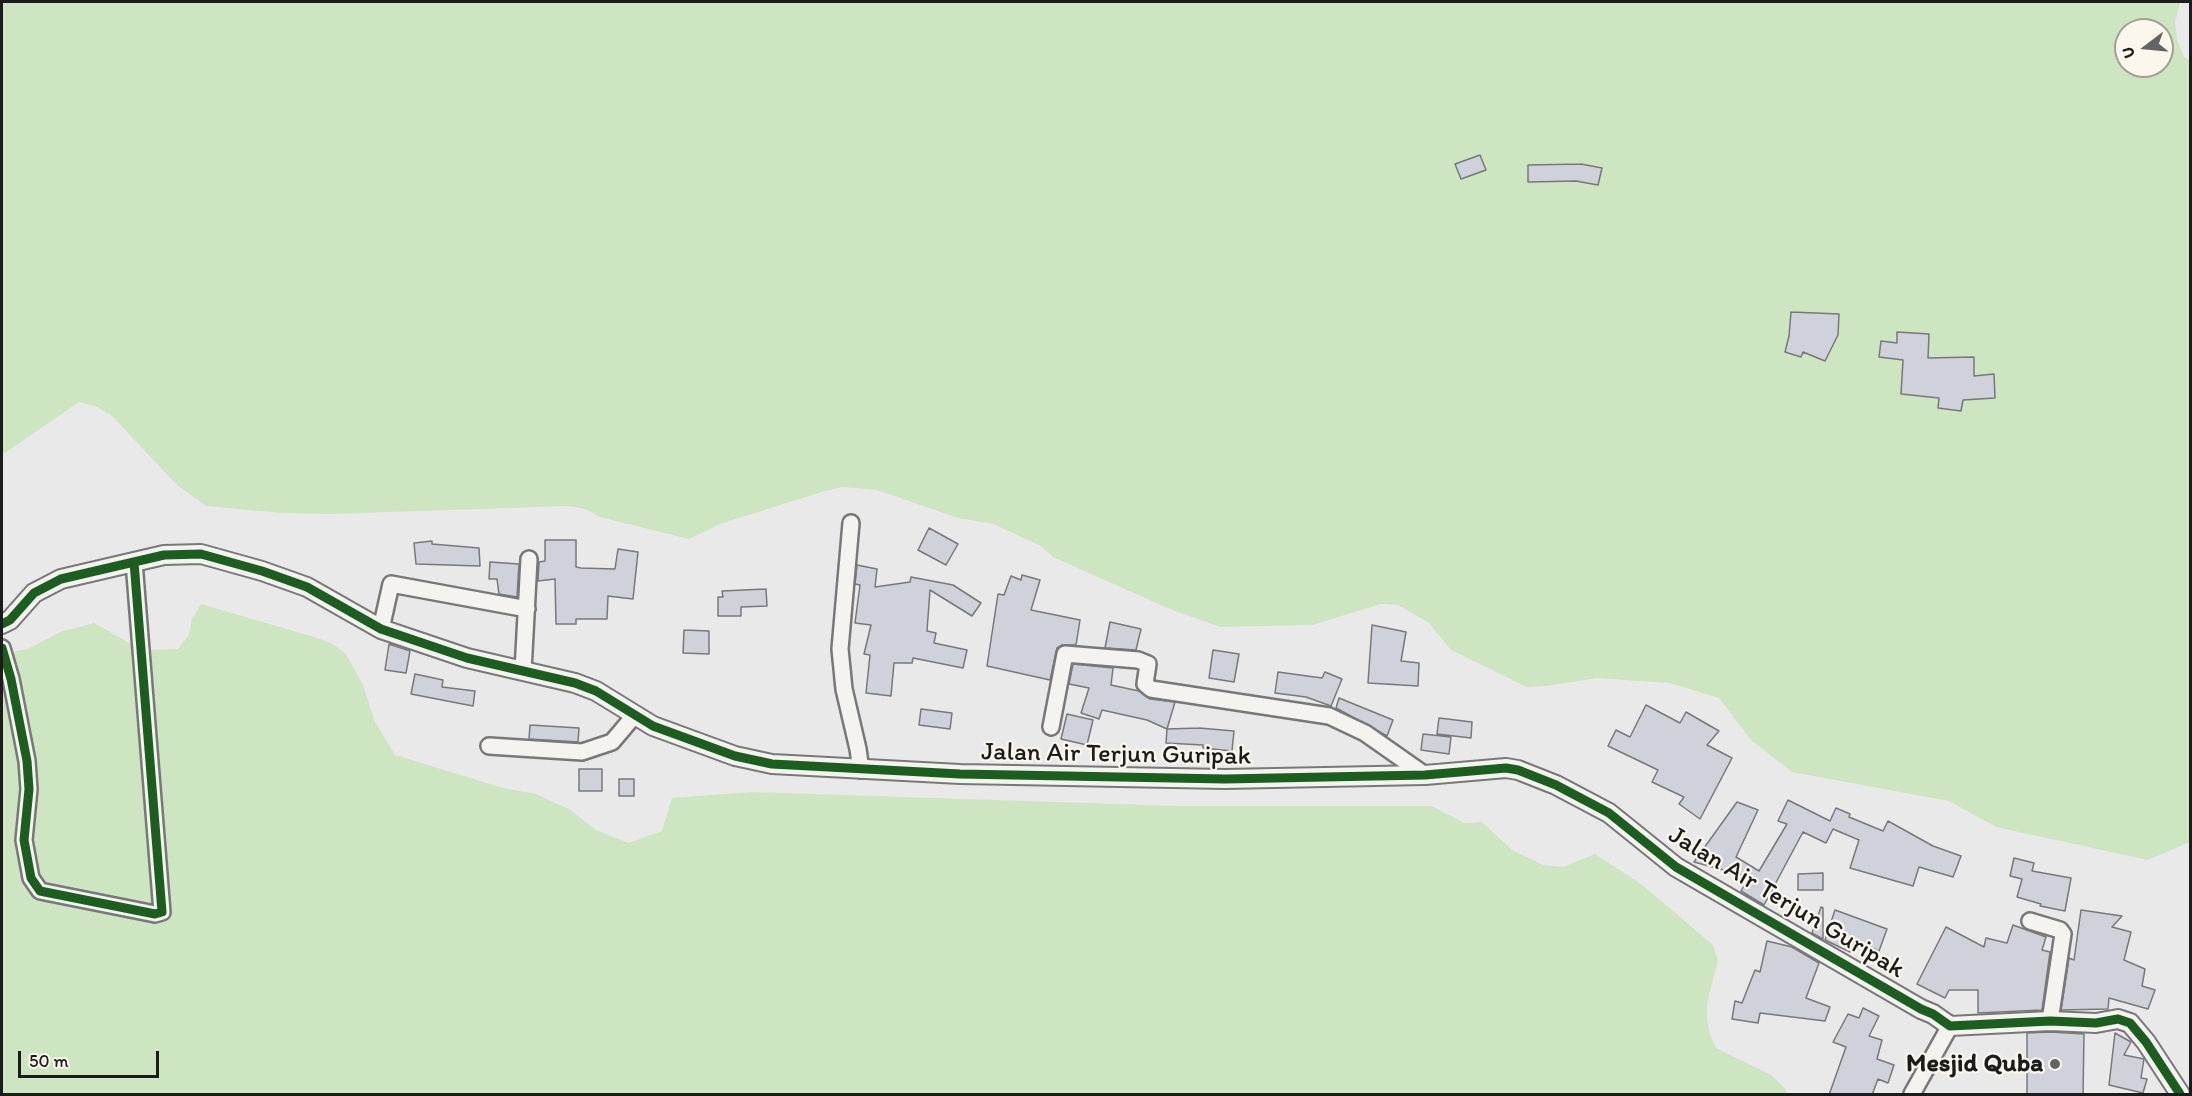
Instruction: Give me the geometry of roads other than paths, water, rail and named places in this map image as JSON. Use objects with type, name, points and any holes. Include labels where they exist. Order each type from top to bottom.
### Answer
[{"type":"street","points":[[851,524],[840,657],[861,770]]},
{"type":"street","name":"Jalan Air Terjun Guripak","points":[[2,624],[10,620],[33,594],[48,585],[72,576],[164,555],[201,554],[262,571],[307,587],[381,629],[467,658],[575,683],[596,692],[653,726],[735,756],[772,764],[861,770],[1225,779],[1425,776],[1506,768],[1528,773],[1556,785],[1610,813],[1676,867],[1716,892],[1934,1014],[1950,1026]]},
{"type":"street","points":[[524,671],[529,559]]},
{"type":"street","points":[[2,648],[11,680],[27,761],[29,789],[24,840],[31,878],[40,891],[155,914],[162,912],[134,562]]},
{"type":"street","points":[[381,629],[391,584],[527,609]]},
{"type":"street","points":[[1051,727],[1065,654],[1138,660],[1148,664],[1145,684],[1151,689],[1329,716],[1365,733],[1425,776]]},
{"type":"street","points":[[489,746],[582,752],[612,742],[634,716]]},
{"type":"street","points":[[2030,921],[2060,930],[2063,934],[2050,1021]]},
{"type":"street","points":[[1912,1095],[1950,1026],[2050,1021],[2096,1023],[2118,1019],[2130,1023],[2180,1095]]},
{"type":"place","name":"Mesjid Quba","points":[[2055,1064]]}]
